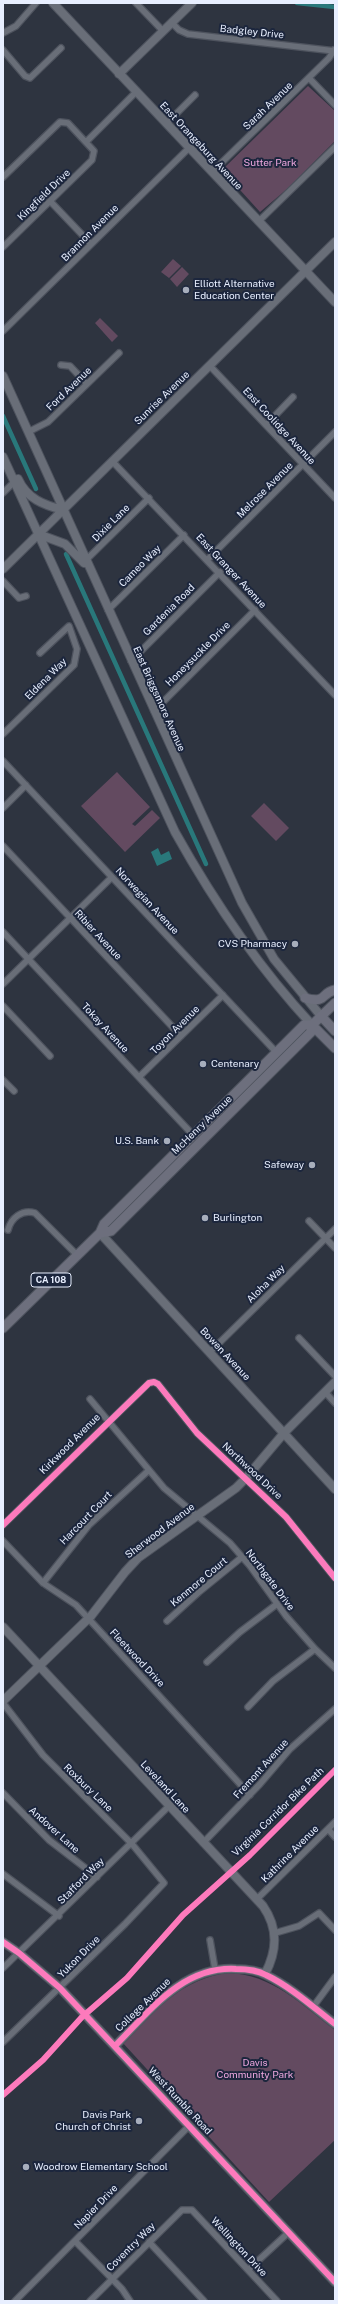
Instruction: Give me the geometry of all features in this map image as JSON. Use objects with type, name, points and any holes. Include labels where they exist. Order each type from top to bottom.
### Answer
[{"type":"main road","points":[[305,998],[316,1001],[323,1000],[335,990]]},
{"type":"main road","name":"McHenry Avenue","points":[[100,1233],[111,1231],[311,1032],[312,1025],[334,1005]]},
{"type":"main road","points":[[321,1016],[335,1031]]},
{"type":"main road","name":"McHenry Avenue","points":[[3,1328],[100,1233],[104,1224],[304,1025],[312,1025]]},
{"type":"main road","points":[[312,1025],[335,1048]]},
{"type":"street","points":[[3,34],[16,26],[36,3]]},
{"type":"street","name":"East Orangeburg Avenue","points":[[53,3],[335,302]]},
{"type":"street","points":[[136,3],[163,32]]},
{"type":"street","points":[[119,74],[192,3]]},
{"type":"street","name":"Badgley Drive","points":[[172,23],[179,30],[188,34],[334,51]]},
{"type":"street","points":[[3,50],[25,76],[30,78],[61,48]]},
{"type":"street","name":"Sarah Avenue","points":[[212,172],[309,78],[334,51]]},
{"type":"street","points":[[309,78],[335,105]]},
{"type":"street","points":[[3,176],[58,123],[63,121],[68,123],[86,142],[136,92]]},
{"type":"street","points":[[166,124],[195,95]]},
{"type":"street","name":"Kingfield Drive","points":[[3,247],[92,160],[95,154],[86,142]]},
{"type":"street","points":[[259,221],[335,146]]},
{"type":"street","name":"Brannon Avenue","points":[[3,331],[189,148]]},
{"type":"street","points":[[50,201],[91,244]]},
{"type":"street","name":"Sunrise Avenue","points":[[3,568],[335,242]]},
{"type":"street","name":"Ford Avenue","points":[[28,432],[48,422],[119,354]]},
{"type":"street","points":[[61,365],[70,366],[87,384]]},
{"type":"street","name":"East Coolidge Avenue","points":[[210,366],[335,498]]},
{"type":"street","name":"East Briggsmore Avenue","points":[[3,376],[242,904],[274,959],[321,1016]]},
{"type":"street","points":[[266,425],[293,397]]},
{"type":"street","name":"Melrose Avenue","points":[[208,559],[335,432]]},
{"type":"street","points":[[3,456],[11,463],[19,482],[26,492],[43,504],[63,510]]},
{"type":"street","points":[[3,456],[180,842],[194,866],[259,960],[312,1025]]},
{"type":"street","name":"East Granger Avenue","points":[[112,461],[208,559],[335,695]]},
{"type":"street","points":[[3,493],[14,482]]},
{"type":"street","name":"Dixie Lane","points":[[86,560],[149,498]]},
{"type":"street","points":[[38,534],[65,544],[82,561],[96,584]]},
{"type":"street","name":"Cameo Way","points":[[108,610],[184,535]]},
{"type":"street","name":"Gardenia Road","points":[[131,661],[220,572]]},
{"type":"street","points":[[3,582],[19,598],[26,596]]},
{"type":"street","name":"Honeysuckle Drive","points":[[154,711],[255,610]]},
{"type":"street","name":"Eldena Way","points":[[3,734],[74,665],[77,649],[69,626],[40,653]]},
{"type":"street","name":"Norwegian Avenue","points":[[3,761],[277,1052]]},
{"type":"street","points":[[3,808],[26,785]]},
{"type":"street","name":"Ribier Avenue","points":[[3,846],[181,1036]]},
{"type":"street","points":[[3,984],[112,877]]},
{"type":"street","name":"Tokay Avenue","points":[[3,932],[194,1136]]},
{"type":"street","name":"Toyon Avenue","points":[[139,1077],[223,995]]},
{"type":"street","points":[[3,1006],[50,1056]]},
{"type":"street","points":[[3,1080],[14,1092]]},
{"type":"street","points":[[8,1230],[11,1221],[18,1215],[26,1212],[35,1213],[77,1255]]},
{"type":"street","points":[[309,1221],[335,1248]]},
{"type":"street","name":"Aloha Way","points":[[210,1352],[335,1229]]},
{"type":"street","name":"Bowen Avenue","points":[[100,1233],[335,1489]]},
{"type":"street","points":[[299,1338],[335,1376]]},
{"type":"street","name":"Kirkwood Avenue","points":[[3,1525],[109,1420],[149,1383],[154,1382]]},
{"type":"street","name":"Northwood Drive","points":[[154,1382],[158,1384],[197,1433],[286,1517],[335,1578]]},
{"type":"street","name":"Sherwood Avenue","points":[[3,1702],[89,1619],[131,1564],[246,1478],[284,1433],[335,1382]]},
{"type":"street","points":[[325,1392],[335,1403]]},
{"type":"street","name":"Northgate Drive","points":[[90,1399],[109,1420],[148,1471],[164,1488],[230,1543],[277,1604],[315,1649],[335,1668]]},
{"type":"street","name":"Harcourt Court","points":[[43,1583],[89,1525],[148,1471]]},
{"type":"street","name":"Fleetwood Drive","points":[[3,1541],[43,1583],[73,1602],[250,1795]]},
{"type":"street","name":"Kenmore Court","points":[[167,1621],[199,1592],[242,1557]]},
{"type":"street","points":[[207,1662],[240,1632],[277,1604]]},
{"type":"street","name":"Leveland Lane","points":[[3,1627],[257,1899],[271,1918],[275,1933],[274,1952],[265,1974]]},
{"type":"street","points":[[248,1707],[273,1681],[315,1649]]},
{"type":"street","name":"Roxbury Lane","points":[[3,1702],[43,1755],[132,1844],[164,1883]]},
{"type":"street","name":"Fremont Avenue","points":[[204,1843],[250,1795],[290,1749],[335,1709]]},
{"type":"street","name":"Andover Lane","points":[[3,1793],[49,1840],[97,1877]]},
{"type":"street","name":"Stafford Way","points":[[3,1968],[59,1916],[170,1806]]},
{"type":"street","name":"Kathrine Avenue","points":[[257,1899],[335,1822]]},
{"type":"street","points":[[328,1829],[335,1837]]},
{"type":"street","points":[[3,1874],[59,1916]]},
{"type":"street","name":"Yukon Drive","points":[[3,2042],[60,1988],[164,1883]]},
{"type":"street","points":[[275,1933],[299,1926],[319,1913],[335,1930]]},
{"type":"street","points":[[210,1940],[215,1969]]},
{"type":"street","name":"West Rumble Road","points":[[3,1942],[19,1953],[60,1988],[335,2282]]},
{"type":"street","name":"College Avenue","points":[[115,2046],[176,1986],[193,1976],[215,1969],[242,1969],[265,1974],[335,2024]]},
{"type":"street","points":[[313,2007],[335,1977]]},
{"type":"street","name":"Napier Drive","points":[[15,2301],[189,2126]]},
{"type":"street","name":"Coventry Way","points":[[90,2301],[182,2210],[187,2208]]},
{"type":"street","name":"Wellington Drive","points":[[187,2208],[192,2210],[277,2301]]},
{"type":"street","points":[[248,2270],[289,2232]]},
{"type":"street","points":[[75,2242],[112,2279],[130,2301]]},
{"type":"street","points":[[149,2242],[204,2301]]},
{"type":"green space","name":"Sutter Park","points":[[308,86],[335,111],[335,141],[287,189],[260,212],[222,170]]},
{"type":"green space","points":[[173,259],[181,266],[169,278],[161,272]]},
{"type":"green space","points":[[182,267],[189,274],[177,287],[170,279]]},
{"type":"green space","points":[[100,318],[118,336],[112,342],[95,323]]},
{"type":"green space","points":[[117,772],[150,807],[132,824],[135,826],[152,810],[160,818],[125,852],[81,806]]},
{"type":"green space","points":[[264,803],[289,828],[276,841],[251,816]]},
{"type":"green space","name":"Davis Community Park","points":[[228,1973],[259,1979],[286,1992],[335,2030],[335,2140],[269,2202],[122,2042],[157,2008],[183,1989],[212,1976]]},
{"type":"shaded area","points":[[158,848],[161,855],[169,851],[172,859],[157,866],[151,852]]},
{"type":"waterway","points":[[297,3],[335,7]]},
{"type":"waterway","points":[[3,416],[36,489]]},
{"type":"waterway","points":[[66,554],[206,864]]},
{"type":"cycle path","points":[[3,1525],[149,1383],[154,1382],[158,1384],[197,1433],[286,1517],[335,1578]]},
{"type":"cycle path","name":"Virginia Corridor Bike Path","points":[[3,2095],[43,2060],[82,2017],[127,1978],[183,1915],[250,1855],[335,1770]]},
{"type":"cycle path","points":[[3,1942],[19,1953],[60,1988],[335,2282]]},
{"type":"cycle path","points":[[115,2046],[154,2006],[168,1994],[183,1983],[199,1975],[217,1970],[244,1969],[263,1973],[293,1991],[335,2024]]},
{"type":"place","name":"Elliott Alternative Education Center","points":[[186,290]]},
{"type":"place","name":"CVS Pharmacy","points":[[295,944]]},
{"type":"place","name":"Centenary","points":[[203,1064]]},
{"type":"place","name":"U.S. Bank","points":[[167,1141]]},
{"type":"place","name":"Safeway","points":[[312,1165]]},
{"type":"place","name":"Burlington","points":[[205,1218]]},
{"type":"place","name":"Davis Park Church of Christ","points":[[139,2121]]},
{"type":"place","name":"Woodrow Elementary School","points":[[26,2167]]}]
